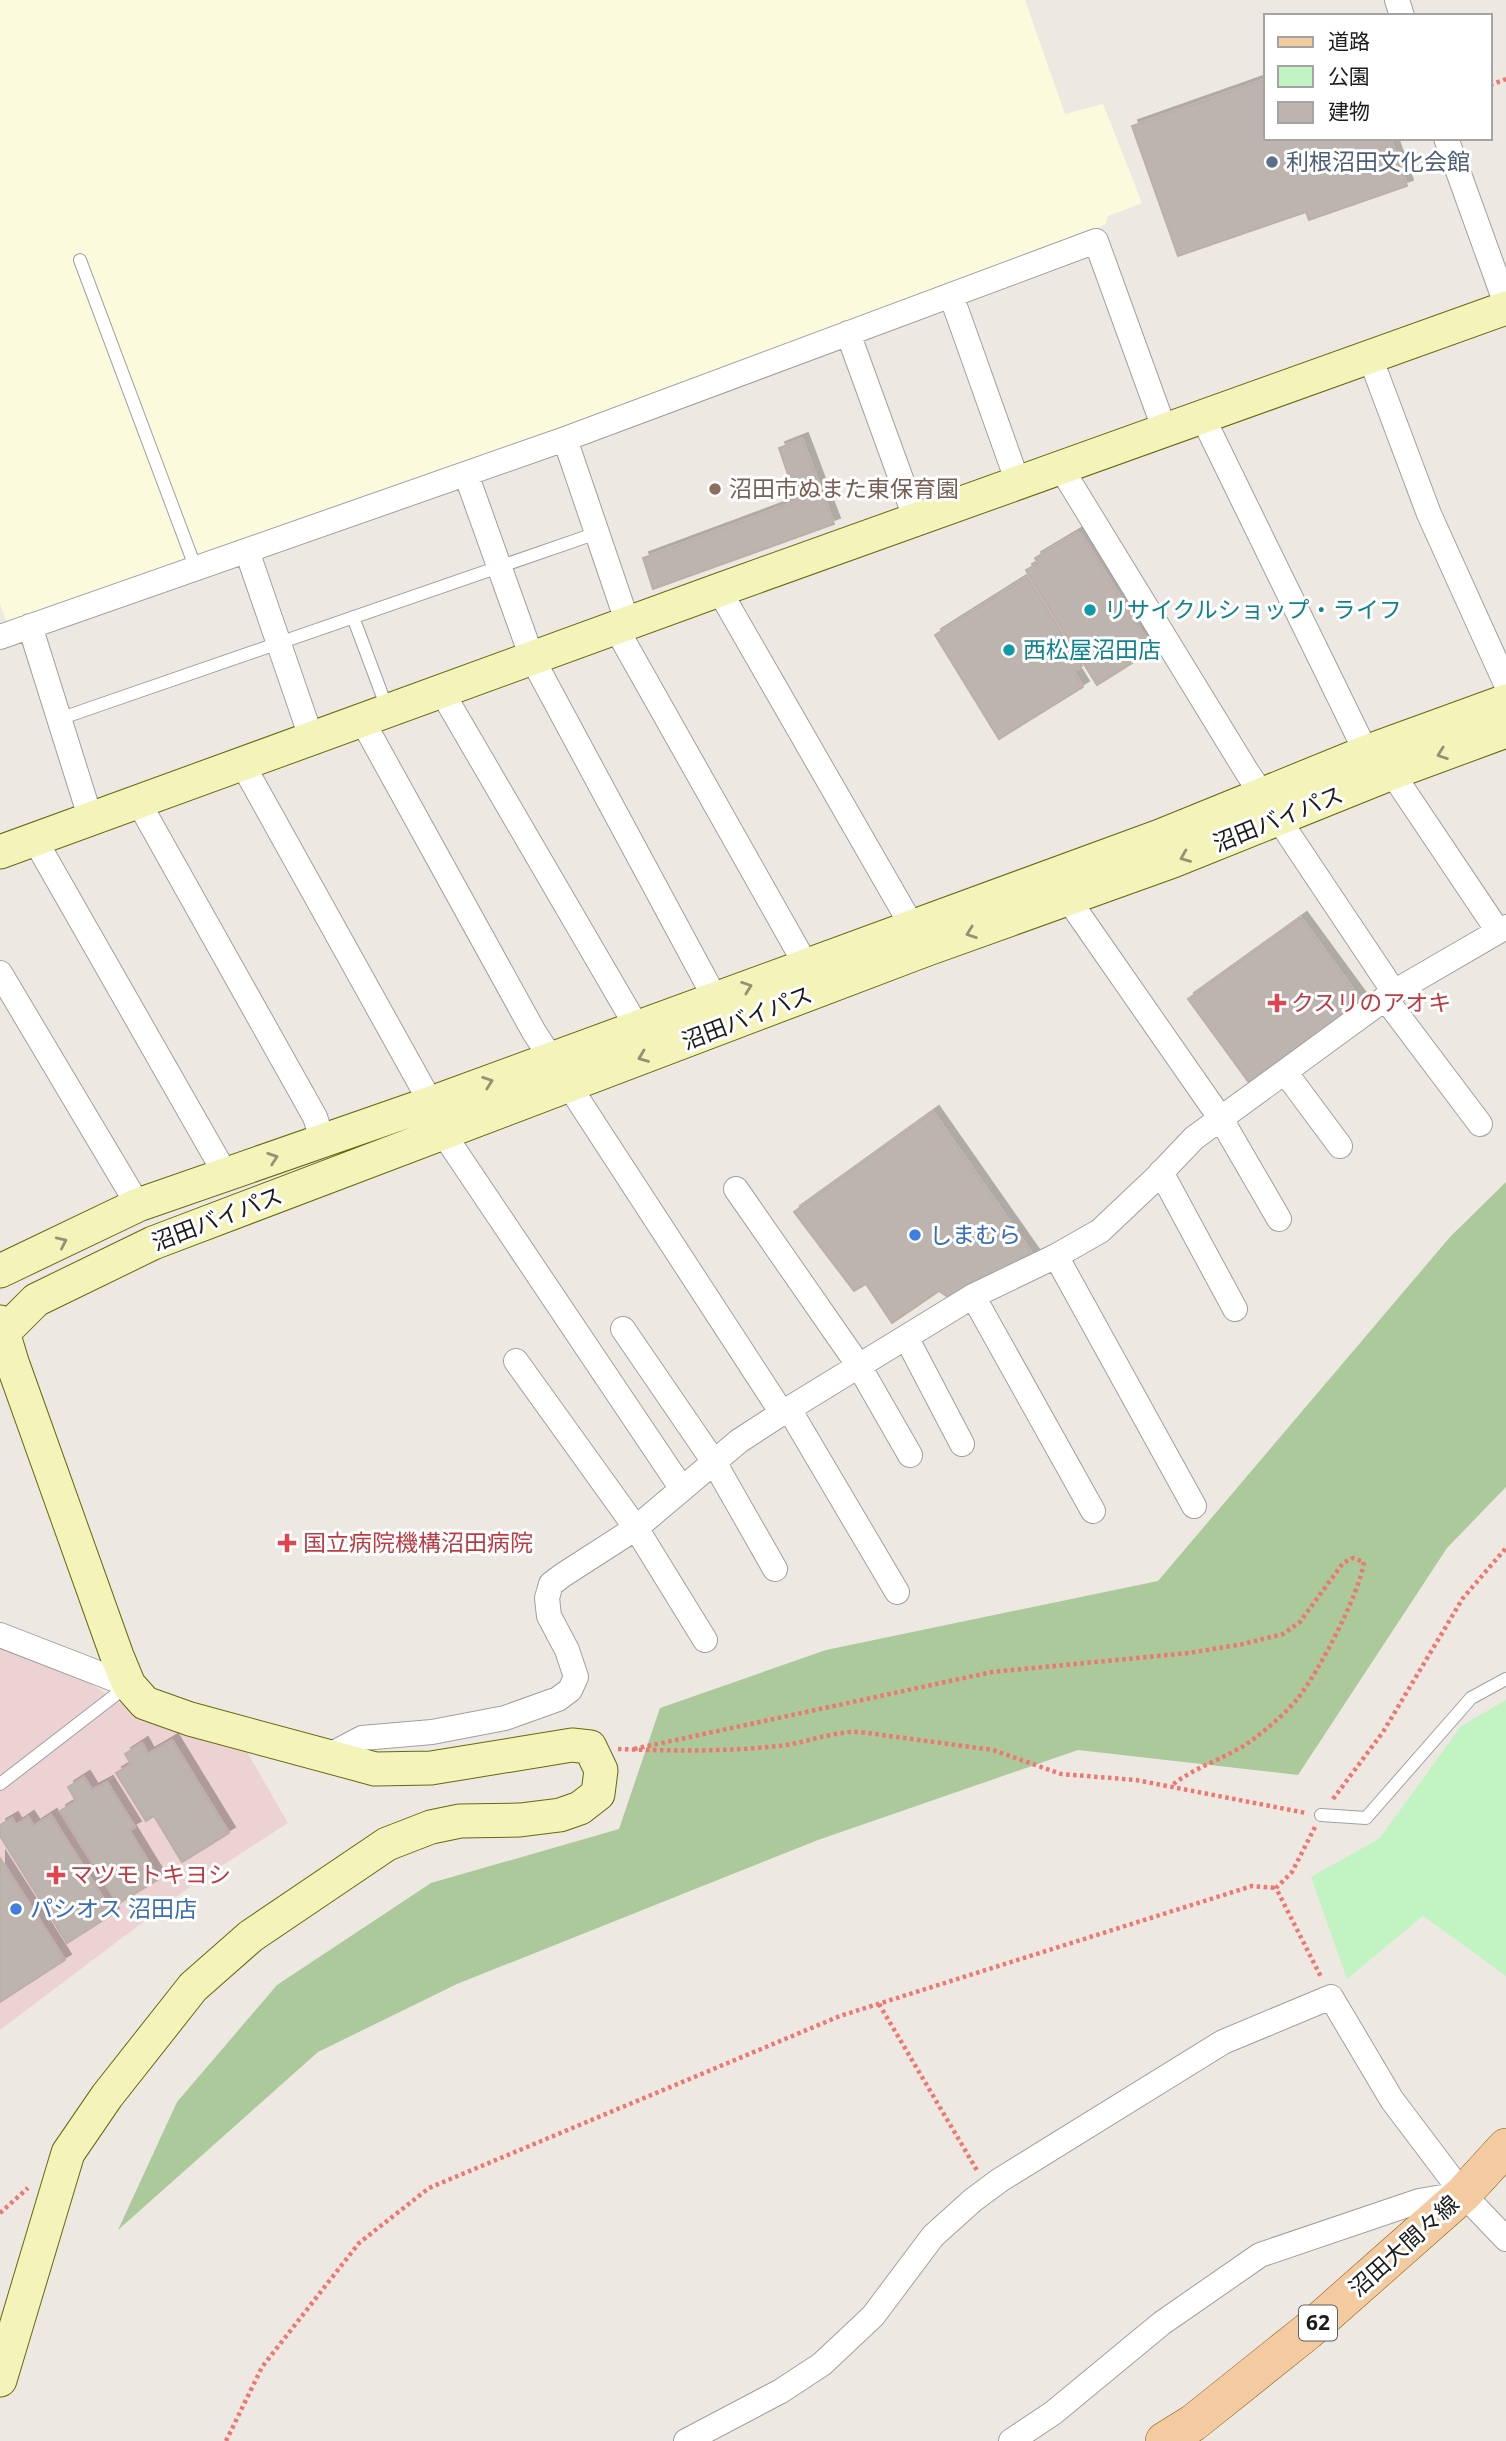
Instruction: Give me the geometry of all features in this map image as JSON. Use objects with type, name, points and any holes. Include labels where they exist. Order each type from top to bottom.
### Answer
[{"type":"main road","name":"沼田大間々線","points":[[1188,2435],[1463,2194],[1506,2147]]},
{"type":"street","points":[[0,852],[1506,306],[1447,140]]},
{"type":"street","points":[[0,637],[565,439],[1096,241],[1165,431]]},
{"type":"street","points":[[951,295],[1018,483]]},
{"type":"street","points":[[848,333],[916,520]]},
{"type":"street","points":[[1370,357],[1429,514],[1506,684]]},
{"type":"street","points":[[1203,418],[1366,752]]},
{"type":"street","points":[[565,439],[597,533],[622,626],[806,965]]},
{"type":"street","points":[[1060,468],[1390,995],[1480,1124]]},
{"type":"street","points":[[466,474],[532,658],[715,999]]},
{"type":"street","points":[[247,551],[312,740]]},
{"type":"street","points":[[719,590],[912,926]]},
{"type":"street","points":[[30,626],[91,820]]},
{"type":"street","points":[[442,692],[637,1027]]},
{"type":"street","name":"沼田バイパス","points":[[1,1330],[36,1300],[153,1243],[437,1118],[560,1072],[925,950],[1173,861],[1366,752],[1506,701]]},
{"type":"street","points":[[376,717],[534,1032],[785,1411],[897,1592]]},
{"type":"street","name":"沼田バイパス","points":[[560,1072],[637,1027],[1160,836],[1392,773],[1506,731]]},
{"type":"street","points":[[243,765],[437,1118],[682,1489]]},
{"type":"street","points":[[326,1756],[362,1738],[432,1731],[505,1718],[558,1699],[570,1690],[576,1678],[567,1650],[550,1616],[547,1598],[551,1584],[636,1528],[739,1441],[785,1411],[973,1296],[1056,1256],[1100,1231],[1194,1138],[1390,995],[1502,929],[1392,773]]},
{"type":"street","points":[[139,803],[315,1117],[323,1141]]},
{"type":"street","points":[[35,840],[226,1175]]},
{"type":"street","points":[[1068,899],[1221,1119],[1279,1219]]},
{"type":"street","points":[[0,973],[138,1205]]},
{"type":"street","points":[[1285,1072],[1340,1146]]},
{"type":"street","name":"沼田バイパス","points":[[0,1271],[138,1205],[323,1141],[437,1118]]},
{"type":"street","points":[[1161,1172],[1235,1310]]},
{"type":"street","points":[[736,1189],[859,1366],[910,1455]]},
{"type":"street","points":[[1056,1256],[1194,1506]]},
{"type":"street","points":[[973,1296],[1093,1511]]},
{"type":"street","points":[[623,1329],[714,1462],[775,1569]]},
{"type":"street","points":[[0,2379],[68,2153],[107,2096],[193,1987],[251,1936],[387,1844],[431,1827],[460,1821],[520,1820],[560,1815],[580,1808],[598,1794],[601,1770],[590,1747],[572,1745],[431,1768],[375,1769],[190,1719],[145,1703],[129,1685],[1,1330]]},
{"type":"street","points":[[906,1337],[962,1444]]},
{"type":"street","points":[[516,1361],[636,1528],[705,1640]]},
{"type":"street","points":[[0,1634],[129,1685]]},
{"type":"street","points":[[686,2441],[780,2391],[822,2364],[873,2316],[933,2235],[988,2189],[1223,2042],[1331,1997],[1392,2100],[1463,2194],[1506,2239]]},
{"type":"street","points":[[1011,2441],[1052,2413],[1161,2323],[1261,2255],[1419,2201],[1463,2194]]},
{"type":"lane","points":[[80,260],[196,569]]},
{"type":"lane","points":[[59,719],[597,533]]},
{"type":"lane","points":[[353,617],[376,717]]},
{"type":"lane","points":[[1321,1815],[1366,1818],[1471,1698],[1506,1679]]},
{"type":"lane","points":[[0,1784],[129,1685]]},
{"type":"path","points":[[226,2441],[262,2367],[359,2243],[429,2188],[840,2016],[1252,1886],[1276,1888],[1292,1872],[1321,1815],[1383,1732],[1463,1598],[1506,1548]]},
{"type":"path","points":[[634,1749],[992,1672],[1189,1653],[1283,1634],[1300,1622],[1343,1563],[1353,1558],[1364,1562],[1362,1579],[1322,1661],[1298,1698],[1255,1738],[1210,1765],[1184,1775],[1171,1786]]},
{"type":"path","points":[[590,1747],[694,1750],[773,1746],[846,1731],[860,1732],[993,1750],[1061,1774],[1136,1780],[1321,1815]]},
{"type":"path","points":[[1276,1888],[1331,1997]]},
{"type":"path","points":[[879,2004],[988,2189]]},
{"type":"shaded area","points":[[0,0],[1025,0],[1065,114],[1103,104],[1142,203],[1108,216],[1106,224],[1070,240],[665,393],[7,624],[0,603]]},
{"type":"shaded area","points":[[0,1645],[88,1682],[136,1713],[243,1745],[288,1823],[195,1883],[0,2030]]},
{"type":"green space","points":[[1506,1182],[1506,1487],[1447,1548],[1298,1775],[1078,1750],[818,1840],[457,1984],[318,2052],[118,2230],[177,2102],[277,1985],[431,1883],[619,1829],[660,1708],[826,1650],[1158,1581],[1450,1237]]},
{"type":"green space","points":[[1506,1700],[1506,1976],[1423,1916],[1347,1979],[1311,1877],[1380,1838],[1461,1726]]},
{"type":"building","name":"利根沼田文化会館","points":[[1264,80],[1264,140],[1391,140],[1407,186],[1309,220],[1306,212],[1178,256],[1132,126]]},
{"type":"building","points":[[802,439],[834,524],[653,589],[643,558],[797,501],[779,448]]},
{"type":"building","name":"リサイクルショップ・ライフ","points":[[1077,533],[1081,534],[1153,650],[1097,685],[1026,570],[1038,563],[1035,558]]},
{"type":"building","name":"西松屋沼田店","points":[[1027,577],[1082,666],[1073,671],[1083,687],[999,739],[935,635]]},
{"type":"building","name":"クスリのアオキ","points":[[1301,918],[1366,1007],[1253,1088],[1188,999]]},
{"type":"building","name":"しまむら","points":[[933,1112],[1035,1258],[948,1297],[939,1291],[892,1323],[866,1284],[854,1291],[794,1212]]},
{"type":"building","points":[[172,1740],[229,1833],[182,1862],[154,1816],[146,1821],[116,1773],[131,1764],[125,1754],[142,1743],[148,1754]]},
{"type":"building","points":[[84,1777],[92,1790],[107,1782],[135,1827],[129,1830],[159,1879],[118,1904],[60,1811],[76,1801],[68,1787]]},
{"type":"building","name":"マツモトキヨシ","points":[[51,1815],[113,1914],[67,1943],[0,1836],[0,1825],[12,1818],[16,1825],[28,1817],[34,1826]]},
{"type":"building","name":"パシオス 沼田店","points":[[0,1858],[65,1960],[0,2002]]},
{"type":"place","name":"利根沼田文化会館","points":[[1272,162]]},
{"type":"place","name":"沼田市ぬまた東保育園","points":[[715,489]]},
{"type":"place","name":"リサイクルショップ・ライフ","points":[[1090,610]]},
{"type":"place","name":"西松屋沼田店","points":[[1009,650]]},
{"type":"place","name":"クスリのアオキ","points":[[1277,1003]]},
{"type":"place","name":"しまむら","points":[[915,1235]]},
{"type":"place","name":"国立病院機構沼田病院","points":[[287,1543]]},
{"type":"place","name":"マツモトキヨシ","points":[[56,1875]]},
{"type":"place","name":"パシオス 沼田店","points":[[16,1909]]}]
